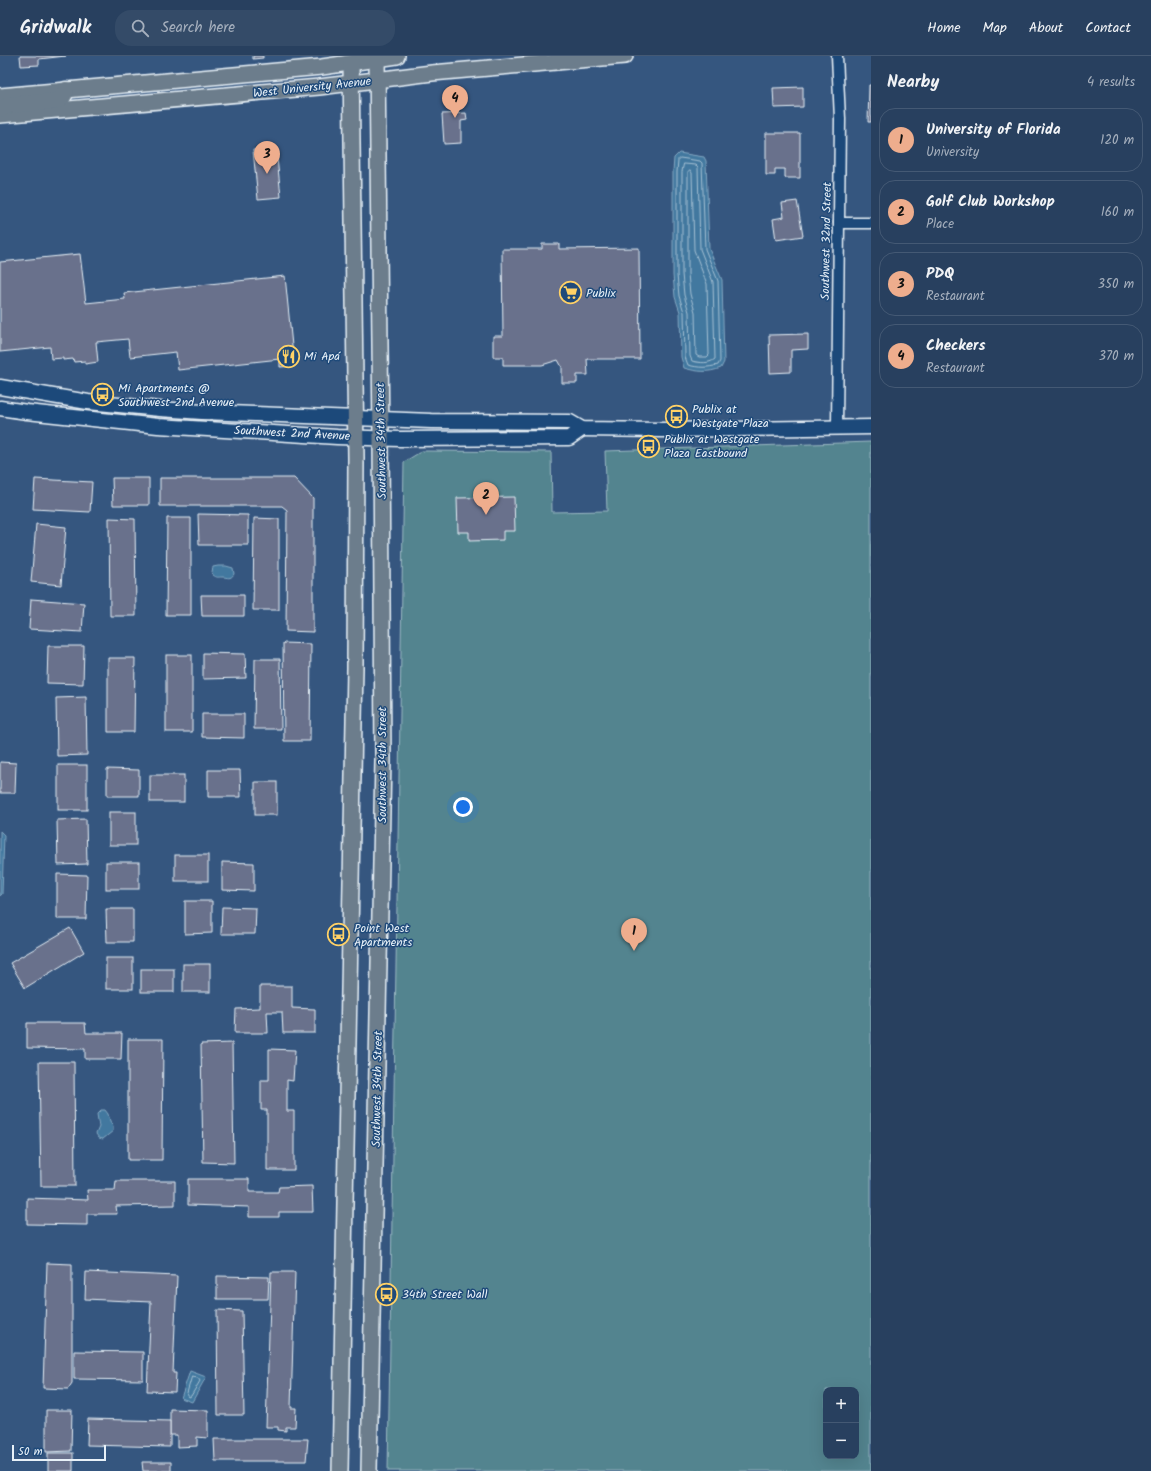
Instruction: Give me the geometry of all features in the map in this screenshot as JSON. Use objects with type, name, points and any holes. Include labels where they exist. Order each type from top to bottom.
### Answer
[{"type":"highway","points":[[0,108],[10,105],[61,100],[66,90]]},
{"type":"main road","name":"West University Avenue","points":[[0,96],[322,67],[351,59],[397,56]]},
{"type":"main road","name":"West University Avenue","points":[[0,115],[233,95],[564,59],[624,56]]},
{"type":"main road","name":"Southwest 34th Street","points":[[369,1471],[383,800],[377,57]]},
{"type":"main road","name":"Southwest 34th Street","points":[[340,1471],[354,768],[356,418],[351,59]]},
{"type":"main road","name":"Southwest 2nd Avenue","points":[[0,387],[88,402],[160,409],[431,421],[570,422],[582,429],[662,430],[871,427]]},
{"type":"main road","name":"Southwest 2nd Avenue","points":[[0,408],[158,426],[381,438],[569,438],[582,429]]},
{"type":"street","name":"Southwest 32nd Street","points":[[837,56],[840,119],[837,427]]},
{"type":"street","points":[[839,223],[871,223]]},
{"type":"green space","points":[[871,442],[871,1471],[388,1471],[404,462],[422,451],[551,452],[552,512],[607,511],[605,451]]},
{"type":"water","points":[[679,153],[704,157],[706,161],[709,249],[722,280],[724,362],[721,368],[712,371],[698,371],[684,368],[681,357],[680,312],[675,297],[673,275],[673,171],[674,158]]},
{"type":"water","points":[[218,566],[233,568],[233,576],[230,578],[216,577],[213,575],[213,567]]},
{"type":"water","points":[[0,831],[4,835],[2,894],[0,896]]},
{"type":"water","points":[[101,1110],[105,1110],[108,1114],[113,1126],[113,1131],[103,1139],[99,1138],[96,1134],[99,1127],[97,1114]]},
{"type":"water","points":[[190,1371],[206,1377],[192,1402],[181,1398]]},
{"type":"building","points":[[20,56],[66,56],[39,59],[39,65],[21,66]]},
{"type":"building","points":[[253,56],[263,56],[263,58],[253,59]]},
{"type":"building","points":[[869,85],[871,85],[871,122],[868,122]]},
{"type":"building","points":[[803,87],[803,107],[774,108],[773,88]]},
{"type":"building","points":[[466,113],[467,120],[461,121],[461,143],[444,144],[442,114]]},
{"type":"building","points":[[766,133],[800,133],[800,178],[785,178],[785,169],[775,169],[775,175],[766,175]]},
{"type":"building","points":[[276,148],[281,197],[258,199],[253,150]]},
{"type":"building","points":[[797,201],[803,236],[776,240],[773,219],[784,217],[782,203]]},
{"type":"building","name":"Publix","points":[[542,244],[559,244],[559,249],[639,248],[640,359],[587,359],[588,375],[577,375],[577,383],[562,383],[562,367],[558,360],[542,365],[503,365],[503,357],[493,357],[493,336],[503,336],[502,249],[542,249]]},
{"type":"building","points":[[80,254],[86,303],[125,299],[124,293],[285,276],[294,366],[280,367],[280,359],[178,370],[176,352],[130,357],[128,339],[96,342],[98,362],[85,364],[85,361],[74,362],[73,359],[51,359],[50,347],[0,352],[0,262]]},
{"type":"building","points":[[808,334],[808,349],[791,350],[791,372],[770,373],[769,335]]},
{"type":"building","points":[[112,478],[149,478],[149,505],[113,505]]},
{"type":"building","points":[[160,478],[294,478],[313,498],[313,632],[286,631],[287,510],[282,506],[160,506]]},
{"type":"building","points":[[35,479],[92,482],[90,512],[33,509]]},
{"type":"building","points":[[514,497],[515,531],[503,531],[503,540],[469,541],[469,532],[458,532],[457,498]]},
{"type":"building","points":[[198,514],[248,515],[248,545],[199,545]]},
{"type":"building","points":[[109,518],[135,519],[136,616],[110,616]]},
{"type":"building","points":[[167,518],[191,518],[191,615],[166,615]]},
{"type":"building","points":[[254,518],[279,519],[279,610],[253,610]]},
{"type":"building","points":[[36,524],[66,527],[61,585],[31,582]]},
{"type":"building","points":[[201,595],[244,595],[244,616],[202,616]]},
{"type":"building","points":[[31,599],[84,603],[82,632],[29,629]]},
{"type":"building","points":[[283,643],[311,644],[310,741],[284,741]]},
{"type":"building","points":[[48,646],[84,646],[83,684],[47,683]]},
{"type":"building","points":[[203,653],[245,654],[246,678],[203,679]]},
{"type":"building","points":[[166,655],[192,655],[192,732],[166,732]]},
{"type":"building","points":[[108,658],[135,658],[134,732],[108,732]]},
{"type":"building","points":[[255,659],[280,659],[281,729],[254,729]]},
{"type":"building","points":[[86,697],[87,755],[57,756],[56,698]]},
{"type":"building","points":[[202,714],[244,714],[244,738],[202,737]]},
{"type":"building","points":[[0,762],[16,763],[15,793],[0,793]]},
{"type":"building","points":[[58,765],[87,765],[87,810],[58,810]]},
{"type":"building","points":[[107,769],[139,770],[139,796],[107,796]]},
{"type":"building","points":[[208,770],[240,770],[241,797],[208,797]]},
{"type":"building","points":[[150,775],[184,775],[184,802],[150,802]]},
{"type":"building","points":[[255,782],[277,782],[277,815],[255,815]]},
{"type":"building","points":[[109,812],[136,812],[136,845],[109,845]]},
{"type":"building","points":[[86,819],[87,864],[58,865],[57,820]]},
{"type":"building","points":[[175,855],[208,855],[208,881],[175,881]]},
{"type":"building","points":[[106,862],[139,862],[139,889],[106,889]]},
{"type":"building","points":[[222,862],[254,863],[254,891],[222,890]]},
{"type":"building","points":[[57,874],[87,875],[86,919],[57,919]]},
{"type":"building","points":[[185,901],[212,901],[212,933],[185,934]]},
{"type":"building","points":[[222,907],[256,908],[255,934],[221,934]]},
{"type":"building","points":[[106,909],[133,909],[133,942],[107,942]]},
{"type":"building","points":[[70,928],[84,952],[25,988],[10,963]]},
{"type":"building","points":[[106,958],[133,958],[133,989],[106,989]]},
{"type":"building","points":[[183,964],[210,964],[210,992],[183,992]]},
{"type":"building","points":[[141,969],[174,969],[174,992],[141,992]]},
{"type":"building","points":[[260,986],[292,986],[292,1008],[315,1009],[315,1033],[283,1033],[282,1012],[267,1012],[268,1033],[235,1033],[236,1009],[260,1008]]},
{"type":"building","points":[[27,1023],[85,1023],[86,1033],[122,1033],[121,1059],[85,1059],[85,1049],[27,1048]]},
{"type":"building","points":[[128,1039],[163,1039],[162,1160],[128,1160]]},
{"type":"building","points":[[232,1043],[234,1163],[203,1162],[201,1044]]},
{"type":"building","points":[[269,1049],[295,1050],[293,1081],[287,1080],[287,1111],[294,1111],[294,1170],[267,1170],[267,1110],[261,1110],[261,1080],[269,1080]]},
{"type":"building","points":[[39,1062],[74,1062],[75,1186],[41,1186]]},
{"type":"building","points":[[188,1179],[249,1179],[249,1192],[278,1192],[279,1187],[312,1186],[313,1212],[279,1212],[279,1217],[249,1217],[249,1207],[188,1205]]},
{"type":"building","points":[[116,1181],[175,1181],[175,1205],[116,1206],[117,1214],[87,1214],[87,1225],[27,1224],[27,1198],[88,1200],[87,1190],[115,1190]]},
{"type":"building","points":[[47,1263],[72,1264],[72,1383],[68,1389],[43,1388]]},
{"type":"building","points":[[86,1272],[177,1276],[173,1373],[176,1373],[175,1392],[147,1391],[151,1302],[85,1299]]},
{"type":"building","points":[[271,1272],[295,1272],[291,1408],[296,1408],[295,1427],[286,1427],[286,1431],[278,1430],[278,1427],[266,1427]]},
{"type":"building","points":[[217,1276],[269,1277],[268,1299],[217,1299]]},
{"type":"building","points":[[217,1310],[242,1311],[244,1415],[218,1415]]},
{"type":"building","points":[[74,1351],[143,1352],[143,1380],[74,1379]]},
{"type":"building","points":[[170,1409],[208,1410],[208,1438],[197,1437],[197,1446],[177,1447],[177,1435],[170,1435]]},
{"type":"building","points":[[46,1410],[72,1410],[71,1451],[46,1452]]},
{"type":"building","points":[[88,1419],[170,1421],[170,1447],[87,1445]]},
{"type":"building","points":[[214,1439],[308,1439],[306,1461],[215,1461]]},
{"type":"building","points":[[48,1453],[73,1453],[73,1471],[48,1471]]},
{"type":"building","points":[[142,1462],[171,1462],[171,1471],[143,1471]]},
{"type":"place","name":"Checkers","points":[[455,118]]},
{"type":"place","name":"PDQ","points":[[267,174]]},
{"type":"place","name":"Publix","points":[[571,293]]},
{"type":"place","name":"Mi Apá","points":[[289,356]]},
{"type":"place","name":"Mi Apartments @ Southwest 2nd Avenue","points":[[103,395]]},
{"type":"place","name":"Publix at Westgate Plaza","points":[[676,416]]},
{"type":"place","name":"Publix at Westgate Plaza Eastbound","points":[[648,446]]},
{"type":"place","name":"Golf Club Workshop","points":[[486,515]]},
{"type":"place","name":"Point West Apartments","points":[[338,935]]},
{"type":"place","name":"University of Florida","points":[[634,951]]},
{"type":"place","name":"34th Street Wall","points":[[386,1294]]}]
